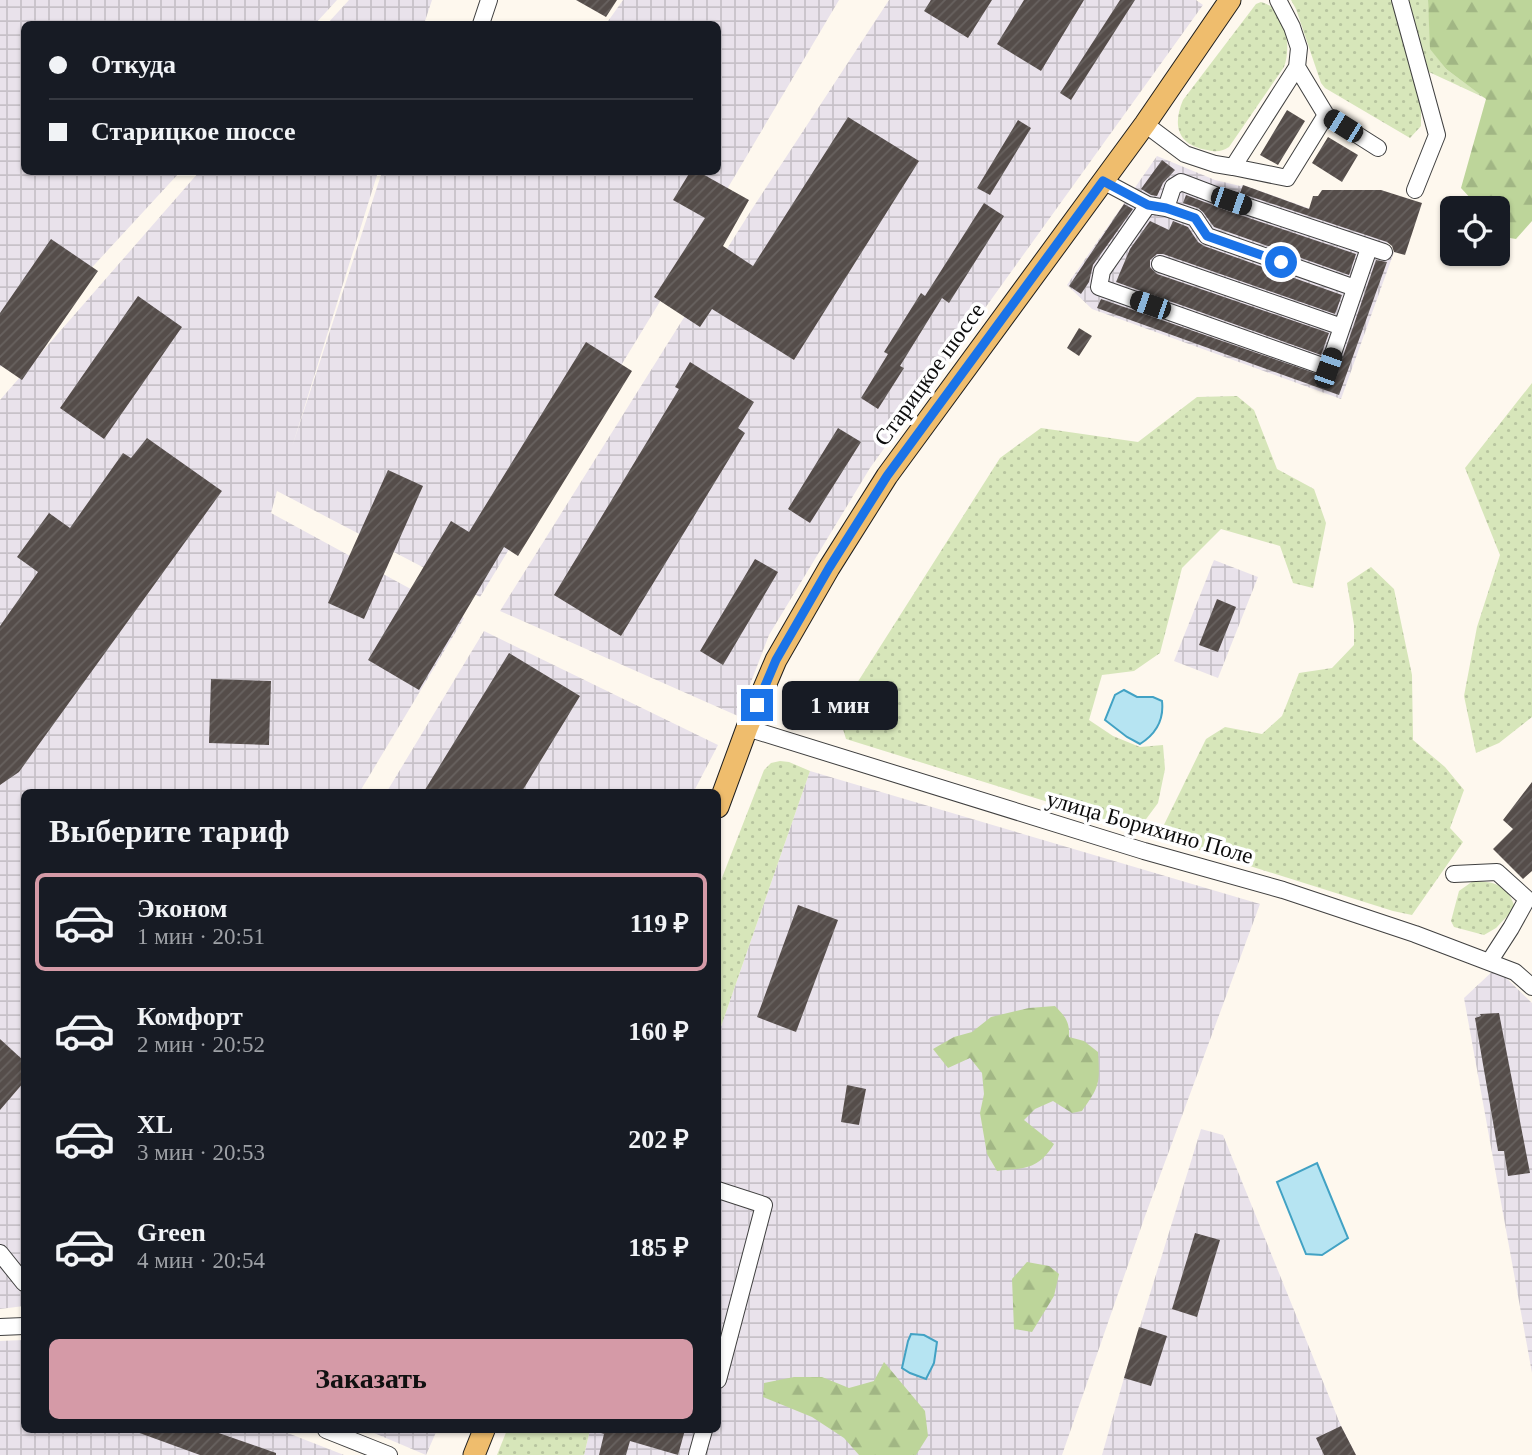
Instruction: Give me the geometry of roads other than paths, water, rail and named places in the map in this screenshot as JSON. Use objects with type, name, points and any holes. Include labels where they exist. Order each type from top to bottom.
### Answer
[{"type":"main road","name":"Старицкое шоссе","points":[[721,799],[776,660],[829,568],[887,476],[1145,124],[1230,0]]},
{"type":"main road","points":[[474,1455],[483,1433]]},
{"type":"street","points":[[482,21],[489,0]]},
{"type":"street","points":[[1233,167],[1297,67],[1299,48],[1278,0]]},
{"type":"street","points":[[1400,0],[1437,135],[1415,190]]},
{"type":"street","points":[[1297,67],[1326,115],[1378,148]]},
{"type":"street","points":[[1145,124],[1185,154],[1215,164],[1287,178],[1326,115]]},
{"type":"street","points":[[1103,181],[1148,205],[1195,218],[1207,236],[1356,288]]},
{"type":"street","points":[[1148,205],[1102,271],[1099,287],[1328,368],[1356,288],[1376,250],[1181,182],[1173,187],[1166,208]]},
{"type":"street","points":[[1160,264],[1342,327]]},
{"type":"street","name":"улица Борихино Поле","points":[[747,728],[1131,847],[1283,890],[1415,934],[1515,972],[1532,987]]},
{"type":"street","points":[[1454,874],[1497,872],[1527,899],[1489,962]]},
{"type":"street","points":[[721,1191],[764,1205],[721,1369]]},
{"type":"street","points":[[0,1253],[21,1279]]},
{"type":"street","points":[[0,1327],[21,1325]]},
{"type":"street","points":[[334,1433],[389,1455]]},
{"type":"street","points":[[697,1455],[703,1433]]},
{"type":"water","points":[[1124,690],[1137,697],[1153,697],[1162,701],[1158,726],[1140,744],[1105,720],[1115,695]]},
{"type":"water","points":[[1317,1163],[1348,1238],[1322,1255],[1306,1254],[1277,1182]]},
{"type":"water","points":[[911,1334],[924,1335],[937,1342],[934,1363],[926,1379],[902,1368]]}]
